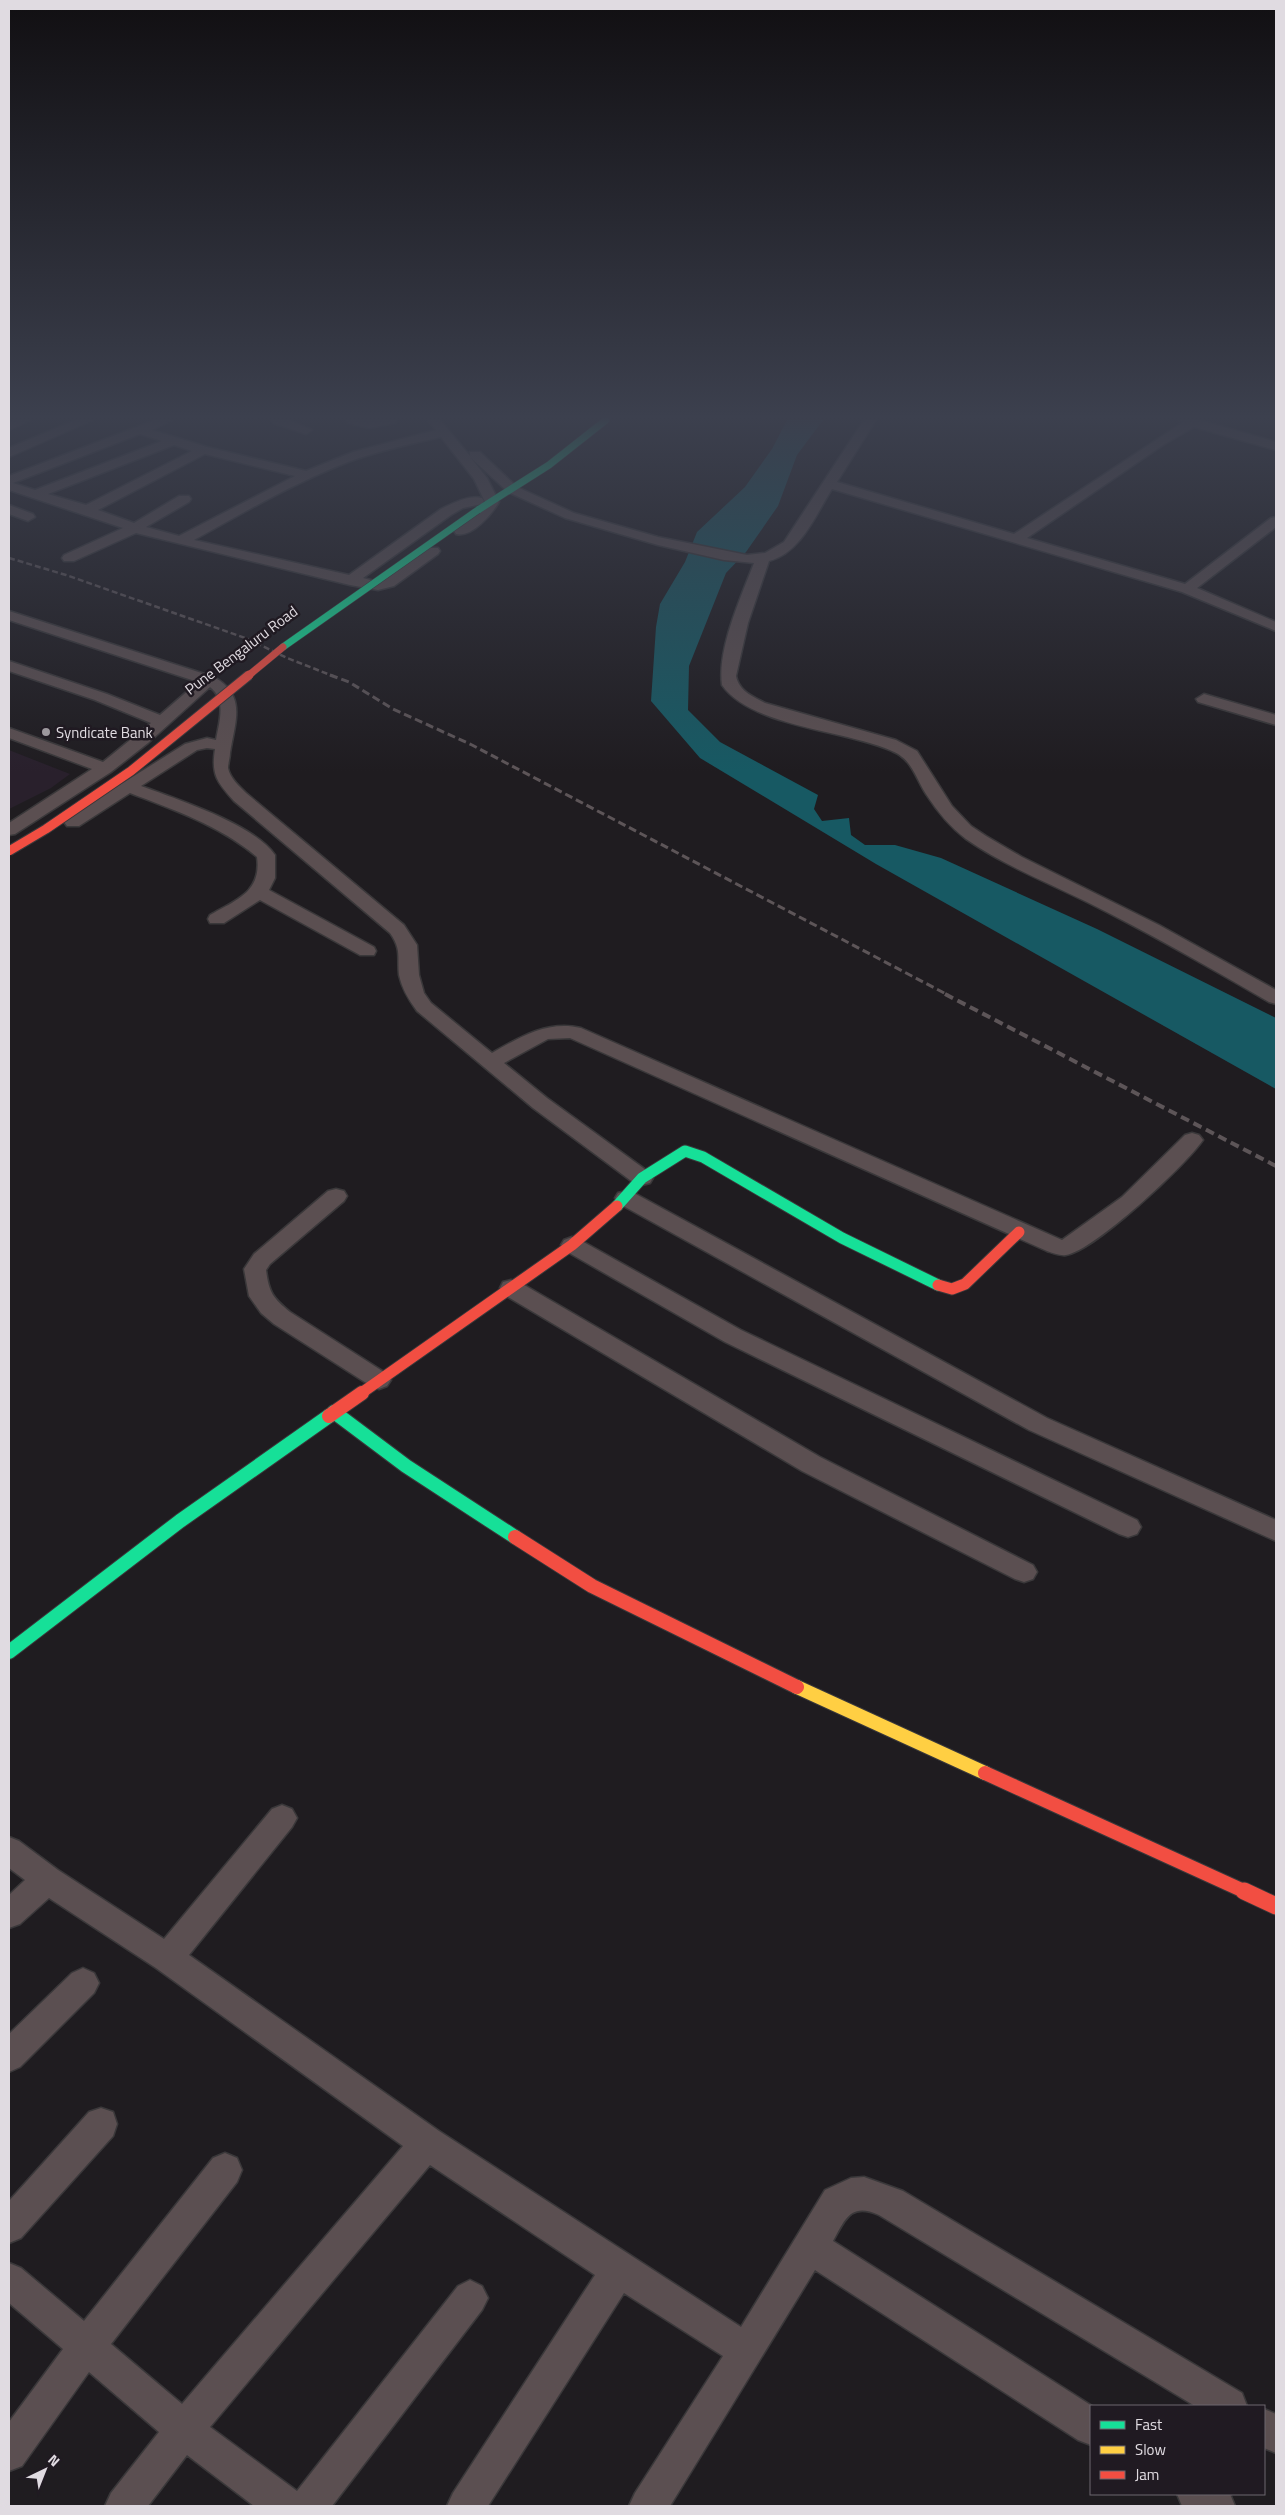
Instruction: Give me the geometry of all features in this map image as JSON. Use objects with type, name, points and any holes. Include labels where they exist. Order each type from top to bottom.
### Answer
[{"type":"main road","name":"Pune Bengaluru Road","points":[[9,839],[57,811],[100,780],[265,647],[429,537]]},
{"type":"main road","points":[[9,851],[46,829],[131,771],[282,647],[433,537]]},
{"type":"main road","points":[[9,1652],[180,1522],[379,1380],[572,1246],[626,1198],[642,1178],[679,1154],[692,1152],[842,1238],[946,1290],[956,1289],[965,1284],[1019,1232]]},
{"type":"main road","points":[[334,1412],[406,1466],[592,1586],[780,1679],[1276,1906]]},
{"type":"street","points":[[69,558],[114,537]]},
{"type":"street","points":[[168,537],[378,586],[389,583],[451,537]]},
{"type":"street","points":[[181,541],[188,537]]},
{"type":"street","points":[[350,581],[411,537]]},
{"type":"street","points":[[646,537],[716,554],[763,558],[777,553],[789,544],[794,537]]},
{"type":"street","points":[[1010,537],[1187,589],[1276,627]]},
{"type":"street","points":[[1187,589],[1256,537]]},
{"type":"street","points":[[763,558],[744,612],[727,673],[729,684],[740,697],[800,720],[885,742],[908,751],[948,811],[958,823],[979,840],[1007,857],[1062,882],[1190,948],[1276,998]]},
{"type":"street","points":[[9,616],[209,680],[222,687],[228,698],[226,732],[222,746],[220,768],[227,783],[240,797],[396,929],[408,945],[409,975],[414,993],[424,1007],[540,1103],[642,1178]]},
{"type":"street","points":[[9,666],[101,697],[162,722]]},
{"type":"street","points":[[9,830],[105,768],[162,722],[209,680]]},
{"type":"street","points":[[1204,699],[1276,720]]},
{"type":"street","points":[[9,733],[105,768]]},
{"type":"street","points":[[9,862],[191,747],[207,743],[222,746]]},
{"type":"street","points":[[129,787],[209,821],[257,846],[266,855],[269,865],[265,885],[259,892],[218,919]]},
{"type":"street","points":[[259,892],[367,951]]},
{"type":"street","points":[[491,1062],[549,1031],[560,1029],[574,1032],[896,1174],[1019,1232],[1064,1248],[1076,1243],[1130,1202],[1192,1140]]},
{"type":"street","points":[[336,1196],[262,1259],[255,1269],[257,1286],[262,1300],[284,1319],[379,1380]]},
{"type":"street","points":[[626,1198],[734,1259],[1038,1424],[1276,1531]]},
{"type":"street","points":[[572,1246],[733,1336],[1128,1527]]},
{"type":"street","points":[[511,1288],[811,1464],[1024,1572]]},
{"type":"street","points":[[167,1958],[282,1818]]},
{"type":"street","points":[[9,1850],[47,1880],[167,1958],[427,2143],[619,2270],[747,2351]]},
{"type":"street","points":[[9,1914],[47,1880]]},
{"type":"street","points":[[9,2056],[83,1983]]},
{"type":"street","points":[[9,2226],[101,2124]]},
{"type":"street","points":[[124,2506],[184,2430],[427,2143]]},
{"type":"street","points":[[9,2453],[86,2347],[225,2170]]},
{"type":"street","points":[[648,2506],[747,2351],[837,2202],[851,2194],[871,2194],[899,2208],[1227,2405]]},
{"type":"street","points":[[810,2247],[1090,2426]]},
{"type":"street","points":[[466,2506],[619,2270]]},
{"type":"street","points":[[9,2280],[184,2430],[285,2506]]},
{"type":"street","points":[[309,2506],[470,2298]]},
{"type":"street","points":[[1265,2428],[1276,2434]]},
{"type":"street","points":[[1198,2495],[1216,2506]]},
{"type":"shaded area","points":[[9,750],[70,774],[51,788],[9,809]]},
{"type":"water","points":[[695,537],[756,537],[746,552],[726,573],[689,666],[688,710],[720,742],[818,795],[814,809],[822,821],[849,818],[851,835],[865,845],[895,845],[941,858],[1097,929],[1276,1018],[1276,1089],[876,864],[700,758],[651,701],[656,627],[660,604],[685,562]]},
{"type":"railway","points":[[9,558],[66,575],[248,639],[287,658],[333,676]]},
{"type":"railway","points":[[330,675],[349,682],[393,709],[472,745],[948,995]]},
{"type":"railway","points":[[945,994],[1276,1166]]},
{"type":"traffic: fast","points":[[283,647],[439,537]]},
{"type":"traffic: fast","points":[[617,1206],[642,1178],[685,1151],[703,1157],[842,1238],[938,1285]]},
{"type":"traffic: fast","points":[[334,1412],[406,1466],[515,1537]]},
{"type":"traffic: fast","points":[[9,1652],[180,1521],[329,1416]]},
{"type":"traffic: slow","points":[[797,1687],[985,1773]]},
{"type":"traffic: jam","points":[[9,851],[46,829],[131,771],[283,647]]},
{"type":"traffic: jam","points":[[329,1416],[572,1245],[617,1206]]},
{"type":"traffic: jam","points":[[938,1285],[952,1289],[965,1284],[1019,1232]]},
{"type":"traffic: jam","points":[[515,1537],[592,1586],[797,1687]]},
{"type":"traffic: jam","points":[[985,1773],[1276,1906]]},
{"type":"place","name":"Syndicate Bank","points":[[46,732]]}]
